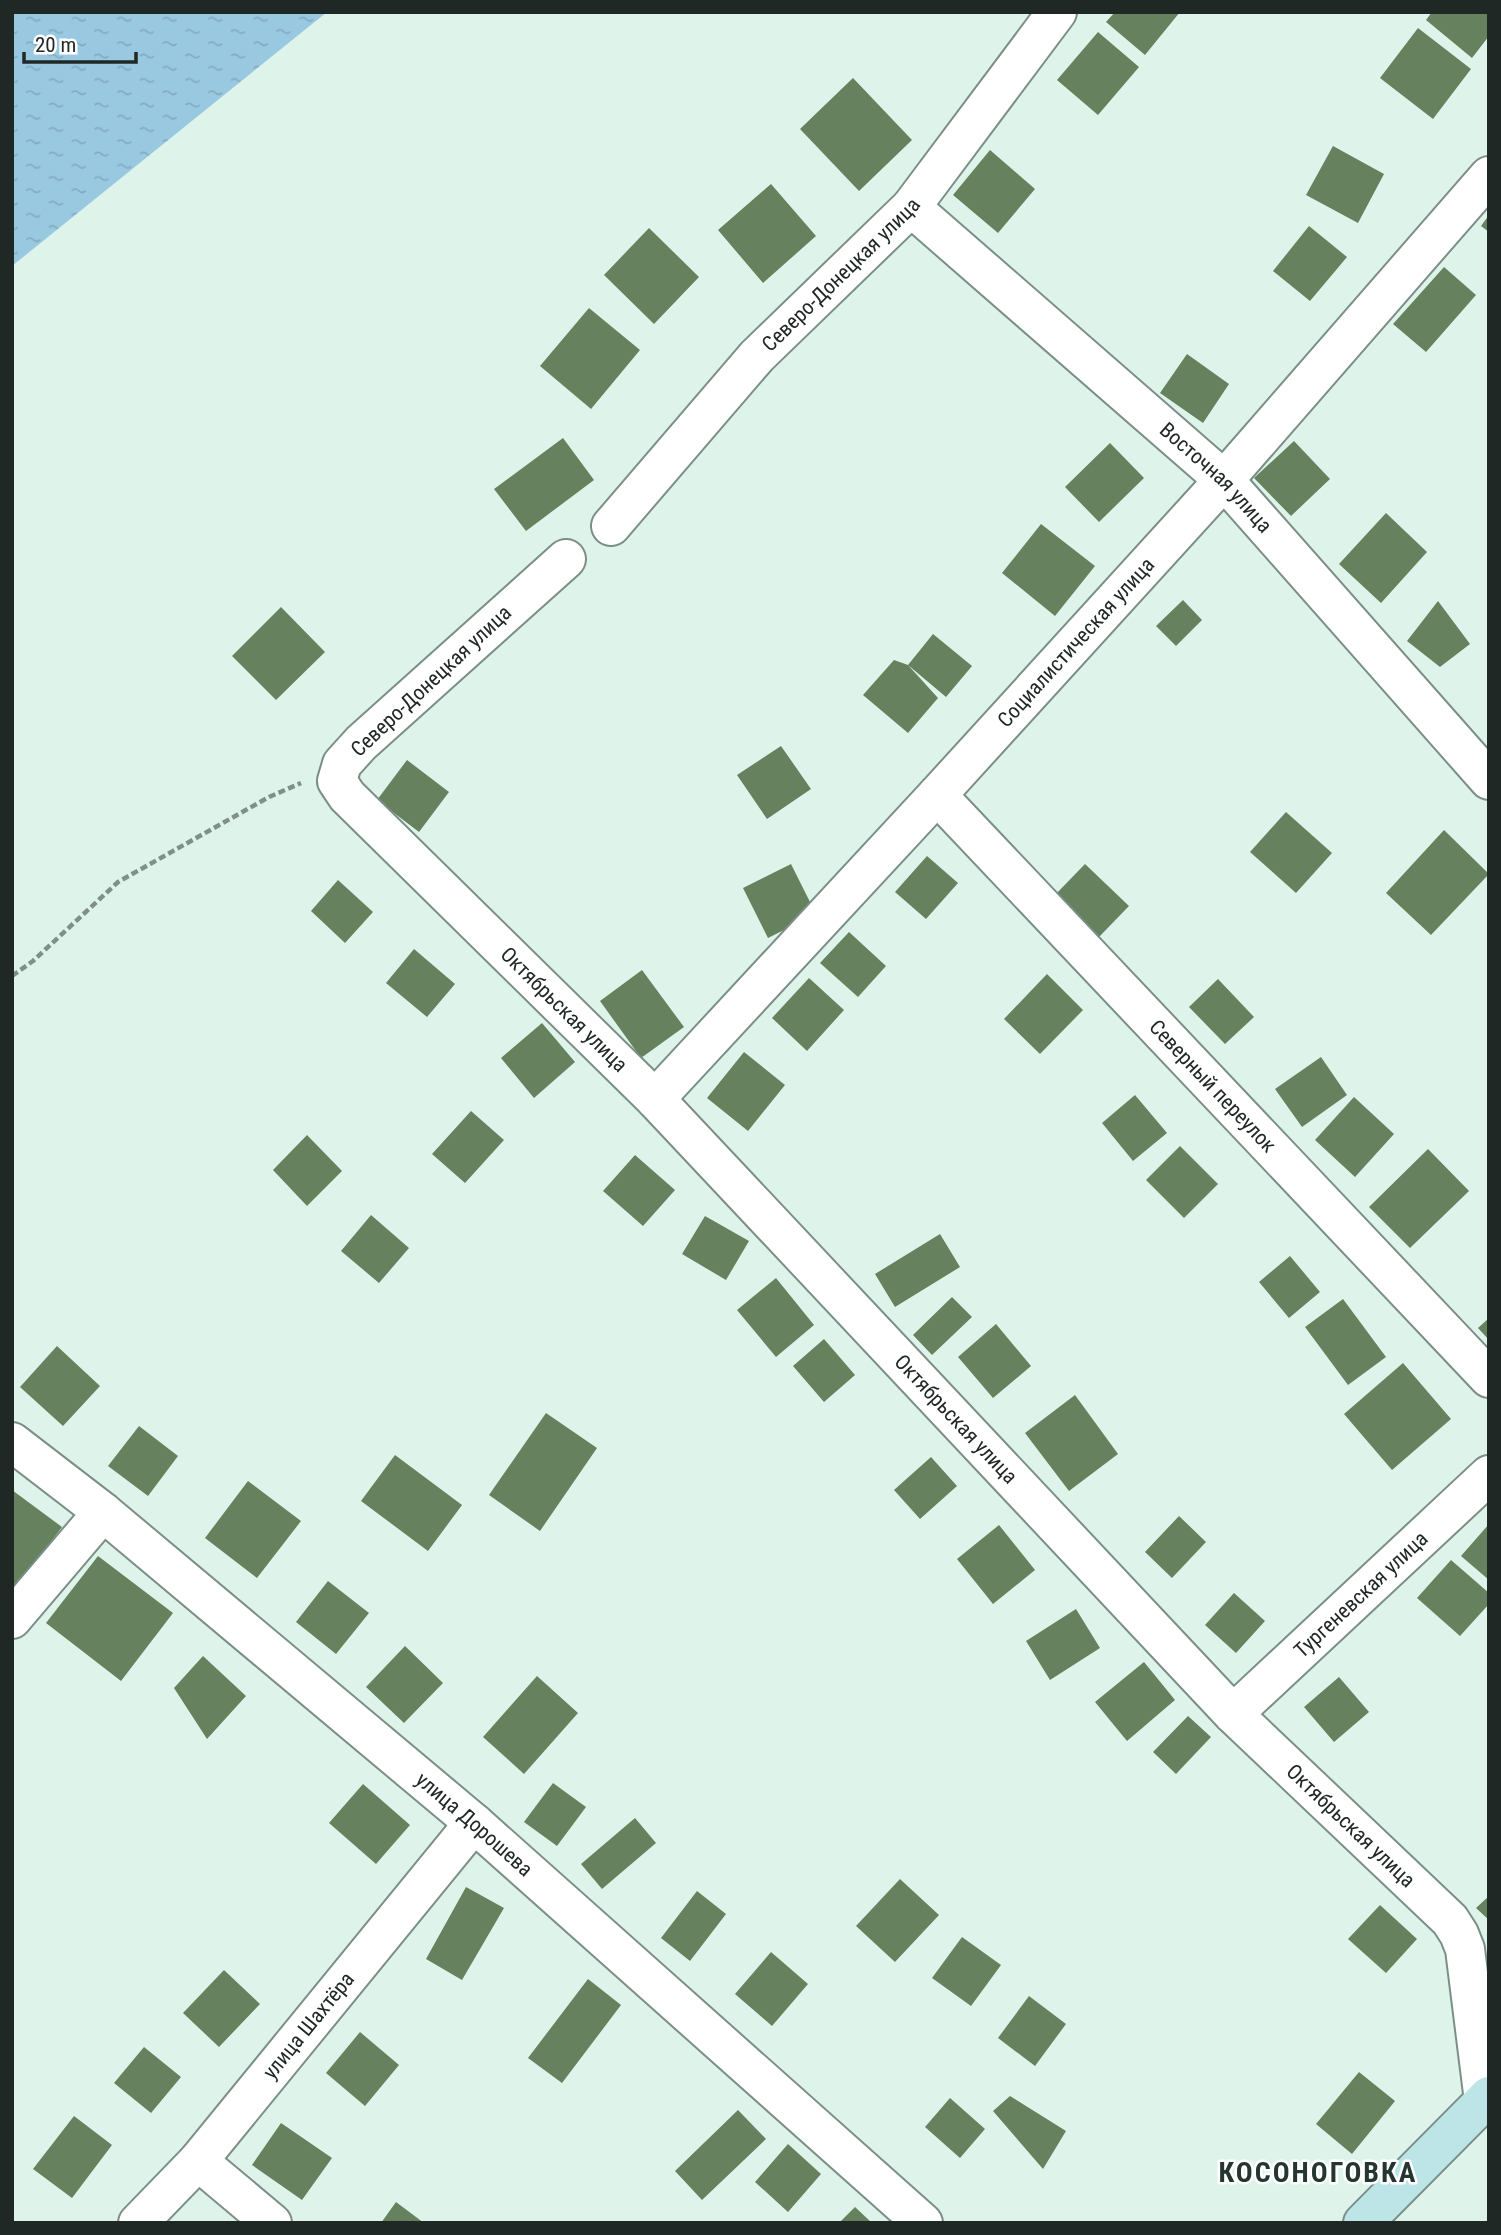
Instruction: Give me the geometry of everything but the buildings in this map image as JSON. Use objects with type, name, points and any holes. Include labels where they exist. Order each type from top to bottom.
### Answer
[{"type":"street","name":"Северо-Донецкая улица","points":[[611,526],[757,356],[911,207],[1057,12]]},
{"type":"street","name":"Социалистическая улица","points":[[655,1099],[1224,480],[1489,176]]},
{"type":"street","name":"Восточная улица","points":[[911,207],[1224,480],[1489,780]]},
{"type":"street","name":"Северо-Донецкая улица","points":[[337,781],[342,764],[361,743],[566,559]]},
{"type":"street","name":"Октябрьская улица","points":[[337,781],[347,796],[655,1099],[1233,1714],[1450,1920],[1459,1934],[1468,1968],[1486,2099]]},
{"type":"street","name":"Северный переулок","points":[[937,795],[1489,1378]]},
{"type":"street","name":"улица Дорошева","points":[[12,1443],[103,1512],[474,1823],[923,2223]]},
{"type":"street","name":"Тургеневская улица","points":[[1233,1714],[1489,1475]]},
{"type":"street","points":[[12,1619],[103,1512]]},
{"type":"street","name":"улица Шахтёра","points":[[138,2223],[198,2161],[474,1823]]},
{"type":"street","points":[[1363,2223],[1486,2099]]},
{"type":"street","points":[[198,2161],[272,2223]]},
{"type":"path","points":[[12,976],[33,961],[118,882],[269,797],[303,782],[337,781]]},
{"type":"water","points":[[12,12],[327,12],[12,266]]},
{"type":"district","name":"КОСОНОГОВКА","points":[[1318,2172]]}]
